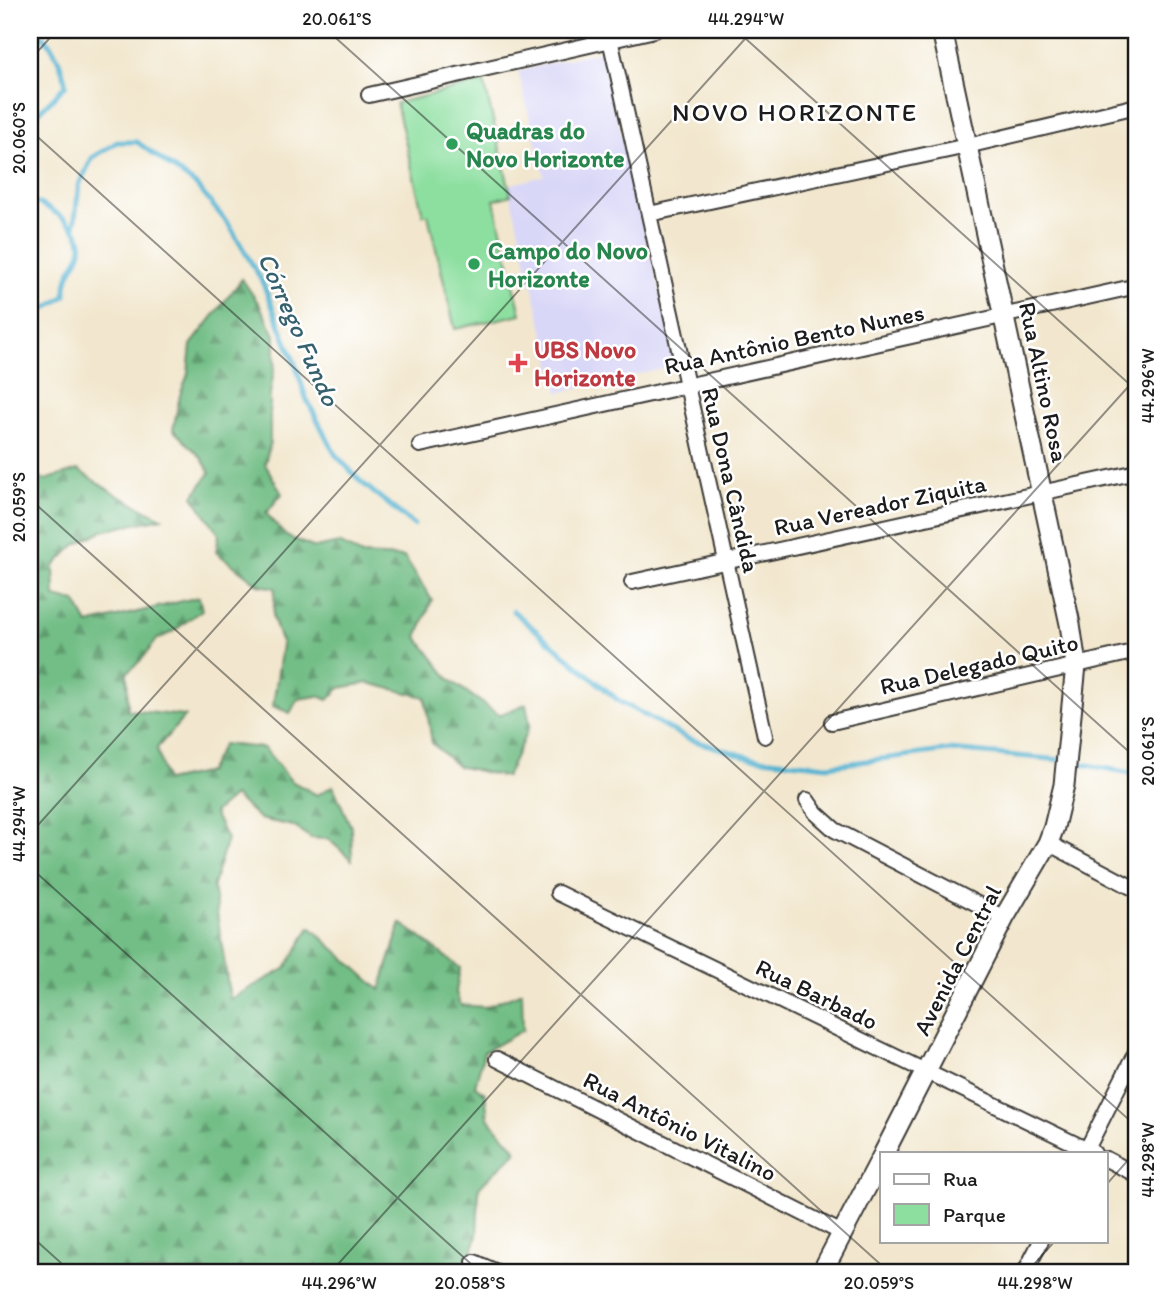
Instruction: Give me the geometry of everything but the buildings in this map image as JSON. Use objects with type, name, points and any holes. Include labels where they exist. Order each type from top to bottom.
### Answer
[{"type":"street","points":[[369,95],[609,34],[655,30]]},
{"type":"street","name":"Rua Altino Rosa","points":[[942,30],[1070,624],[1076,665],[1064,785]]},
{"type":"street","name":"Rua Dona Cândida","points":[[609,34],[765,736]]},
{"type":"street","points":[[649,214],[967,146],[1137,106]]},
{"type":"street","name":"Rua Antônio Bento Nunes","points":[[419,445],[1137,286]]},
{"type":"street","name":"Rua Vereador Ziquita","points":[[632,582],[1137,472]]},
{"type":"street","name":"Rua Delegado Quito","points":[[832,722],[1137,651]]},
{"type":"street","name":"Avenida Central","points":[[885,1152],[1004,918],[1048,843],[1064,785]]},
{"type":"street","points":[[807,800],[816,813],[835,830],[1004,918]]},
{"type":"street","points":[[1048,843],[1137,890]]},
{"type":"street","name":"Rua Barbado","points":[[558,893],[1089,1152]]},
{"type":"street","points":[[1089,1152],[1137,1050]]},
{"type":"street","name":"Rua Antônio Vitalino","points":[[497,1059],[842,1233]]},
{"type":"street","points":[[1108,1160],[1137,1175]]},
{"type":"street","name":"Avenida Central","points":[[822,1272],[880,1161]]},
{"type":"street","points":[[1025,1272],[1040,1242]]},
{"type":"street","points":[[474,1262],[497,1272]]},
{"type":"shaded area","points":[[601,51],[678,365],[558,393],[508,185],[544,176],[518,71]]},
{"type":"green space","points":[[484,82],[511,195],[494,200],[521,314],[455,329],[428,215],[423,215],[396,103]]},
{"type":"green space","points":[[242,279],[275,335],[275,364],[270,394],[270,443],[265,464],[282,494],[266,513],[286,536],[315,548],[339,543],[362,555],[404,557],[432,600],[417,637],[450,680],[499,715],[526,704],[530,725],[506,777],[457,766],[432,743],[425,697],[368,683],[340,688],[328,700],[319,696],[298,699],[290,713],[273,706],[282,645],[273,617],[275,588],[259,585],[216,552],[219,534],[193,496],[210,473],[201,457],[173,430],[180,395],[188,374],[191,345]]},
{"type":"green space","points":[[78,470],[115,494],[162,518],[102,531],[75,545],[54,566],[55,597],[76,602],[88,624],[199,597],[202,610],[175,630],[157,639],[127,673],[128,710],[185,716],[157,748],[166,781],[208,772],[223,744],[264,748],[291,781],[317,795],[333,786],[351,827],[352,860],[328,839],[311,838],[293,826],[260,819],[234,796],[214,813],[227,839],[213,886],[230,999],[286,968],[310,927],[380,990],[401,923],[460,968],[456,992],[460,1005],[485,1007],[522,992],[523,1030],[484,1052],[475,1086],[485,1093],[488,1118],[517,1151],[479,1187],[477,1236],[467,1267],[479,1272],[30,1272],[30,471],[45,480]]},
{"type":"waterway","points":[[30,127],[39,112],[66,85],[56,54],[36,30]]},
{"type":"waterway","name":"Córrego Fundo","points":[[74,228],[79,185],[92,158],[117,142],[137,142],[196,185],[229,225],[262,281],[306,398],[335,454],[361,482],[414,525]]},
{"type":"waterway","name":"Córrego Fundo","points":[[30,200],[64,219],[72,226],[81,242],[79,256],[68,277],[65,296],[30,319]]},
{"type":"waterway","points":[[513,611],[619,701],[688,739],[752,758],[828,766],[950,750],[1062,760]]},
{"type":"waterway","points":[[1071,762],[1137,774]]},
{"type":"place","name":"Quadras do Novo Horizonte","points":[[452,144]]},
{"type":"place","name":"Campo do Novo Horizonte","points":[[474,264]]},
{"type":"place","name":"UBS Novo Horizonte","points":[[518,363]]},
{"type":"district","name":"NOVO HORIZONTE","points":[[795,112]]}]
